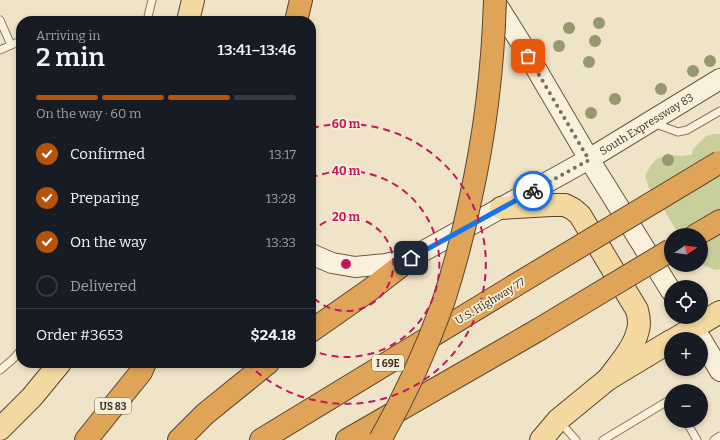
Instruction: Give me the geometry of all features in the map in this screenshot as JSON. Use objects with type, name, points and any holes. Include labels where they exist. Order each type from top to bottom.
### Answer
[{"type":"highway","points":[[297,16],[301,0]]},
{"type":"highway","points":[[380,440],[396,412],[429,339],[443,302],[461,241],[476,174],[484,123],[491,72],[495,0]]},
{"type":"highway","name":"U.S. Highway 77","points":[[261,440],[720,162]]},
{"type":"highway","points":[[708,228],[720,221]]},
{"type":"highway","points":[[347,440],[538,330],[664,254]]},
{"type":"highway","points":[[316,328],[371,289],[411,258]]},
{"type":"highway","name":"US 83","points":[[86,440],[142,368]]},
{"type":"highway","points":[[179,440],[205,414],[262,368]]},
{"type":"main road","points":[[189,16],[193,0]]},
{"type":"main road","points":[[495,0],[589,160],[664,280]]},
{"type":"main road","name":"South Expressway 83","points":[[316,256],[332,263],[355,267],[386,264],[411,258],[589,160],[720,79]]},
{"type":"main road","points":[[501,208],[565,205],[580,215],[638,310],[638,330],[634,343],[608,379]]},
{"type":"main road","points":[[720,312],[696,331],[720,370]]},
{"type":"main road","points":[[541,440],[558,420],[608,379],[664,345]]},
{"type":"main road","points":[[0,429],[32,397],[56,368]]},
{"type":"lane","points":[[148,16],[152,0]]},
{"type":"lane","points":[[0,20],[11,45]]},
{"type":"lane","points":[[0,50],[16,43]]},
{"type":"lane","points":[[650,122],[678,132],[687,130],[720,112]]},
{"type":"lane","points":[[0,370],[16,356]]},
{"type":"lane","points":[[603,440],[664,403]]},
{"type":"lane","points":[[558,420],[576,440]]},
{"type":"lane","points":[[690,428],[697,440]]},
{"type":"lane","points":[[714,440],[720,436]]},
{"type":"green space","points":[[720,134],[720,269],[714,270],[708,267],[708,228],[675,228],[657,198],[649,188],[645,176],[651,165],[658,158],[673,155],[690,155],[692,154],[693,149],[706,136]]},
{"type":"way so far","points":[[528,56],[589,160],[533,191]]},
{"type":"route","points":[[411,258],[533,191]]}]
